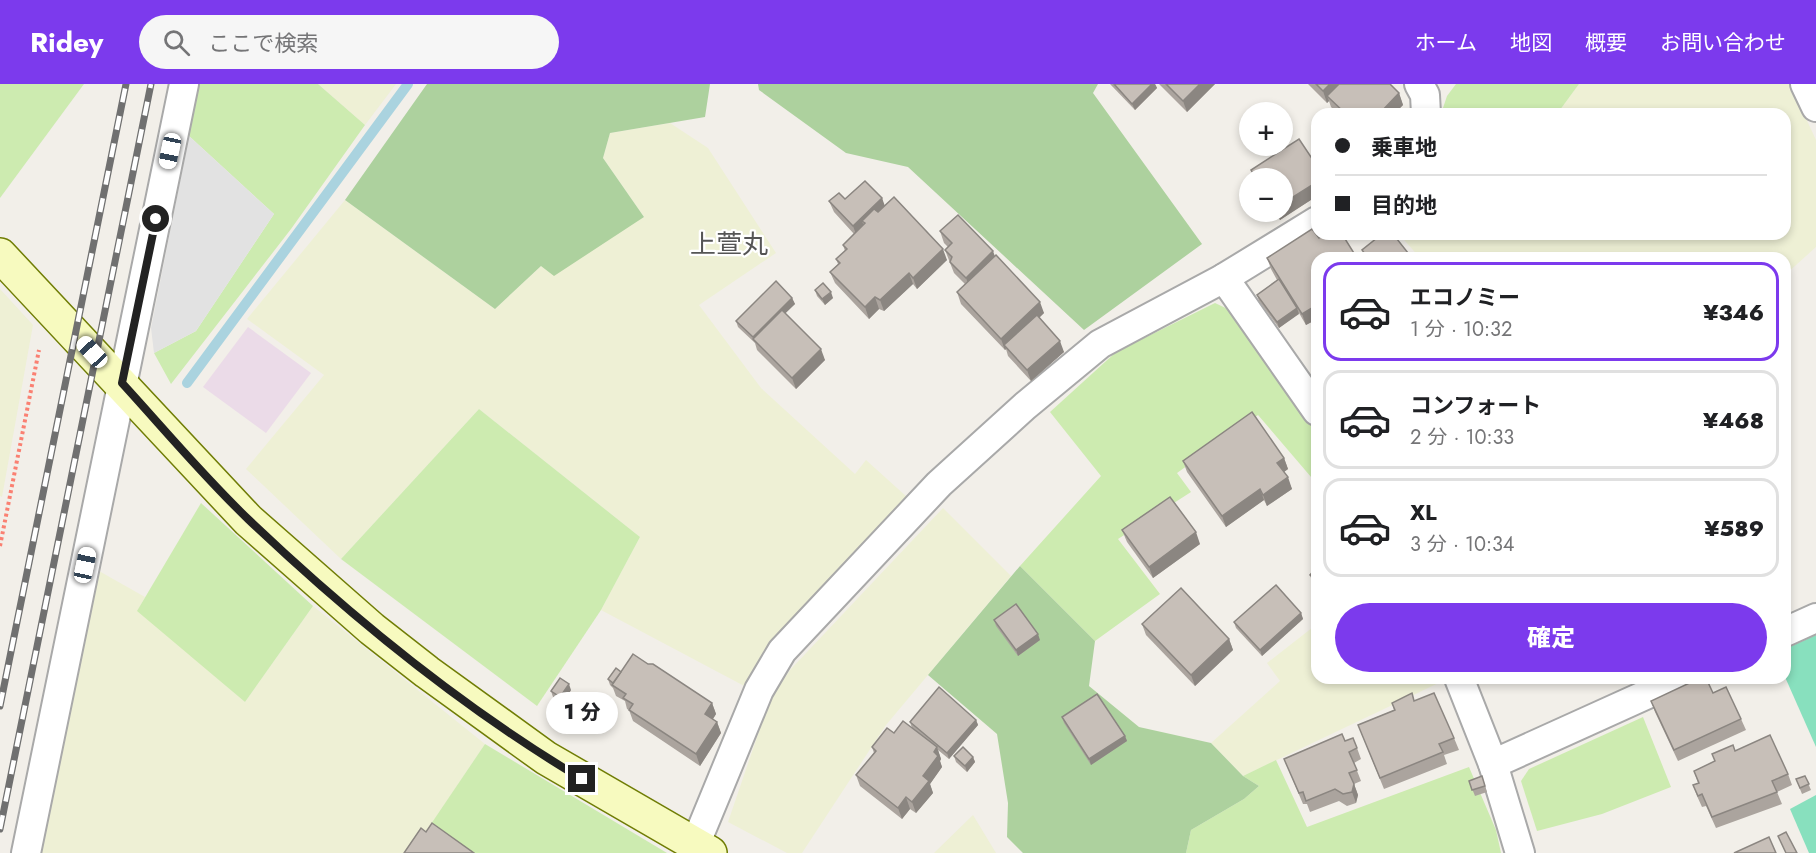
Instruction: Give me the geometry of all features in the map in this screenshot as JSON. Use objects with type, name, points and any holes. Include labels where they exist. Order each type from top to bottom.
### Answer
[{"type":"street","points":[[26,853],[184,84]]},
{"type":"street","points":[[1805,84],[1816,107]]},
{"type":"street","points":[[0,255],[248,519],[372,629],[546,758],[702,849],[759,690],[782,651],[939,484],[1025,406],[1100,344],[1224,278],[1311,225]]},
{"type":"street","points":[[1224,278],[1311,402]]},
{"type":"street","points":[[1791,629],[1816,618]]},
{"type":"street","points":[[1461,684],[1493,764],[1520,853]]},
{"type":"street","points":[[1493,764],[1670,684]]},
{"type":"path","points":[[0,546],[48,306]]},
{"type":"shaded area","points":[[189,136],[274,214],[196,331],[154,353],[151,328]]},
{"type":"shaded area","points":[[248,327],[311,373],[266,433],[203,387]]},
{"type":"green space","points":[[0,84],[84,84],[0,198]]},
{"type":"green space","points":[[199,84],[318,84],[365,125],[291,229],[171,384],[154,353],[196,331],[274,214],[189,136]]},
{"type":"green space","points":[[318,84],[396,84],[365,125]]},
{"type":"green space","points":[[427,84],[710,84],[705,117],[610,133],[603,158],[644,217],[554,276],[541,266],[495,309],[345,200]]},
{"type":"green space","points":[[758,84],[1098,84],[1093,93],[1202,244],[1084,330],[908,167],[846,153],[759,90]]},
{"type":"green space","points":[[1456,84],[1579,84],[1561,108],[1443,108],[1447,96]]},
{"type":"green space","points":[[1579,84],[1790,84],[1816,140],[1816,247],[1791,270],[1791,252],[1415,252],[1404,240],[1791,240],[1791,108],[1561,108]]},
{"type":"green space","points":[[670,123],[708,148],[776,253],[699,305],[761,388],[855,474],[866,460],[907,497],[778,634],[748,688],[601,610],[640,537],[479,409],[341,559],[246,469],[324,375],[247,319],[345,200],[495,309],[541,266],[644,217],[603,158],[610,133]]},
{"type":"green space","points":[[0,289],[33,325],[2,497],[0,496]]},
{"type":"green space","points":[[1215,303],[1232,311],[1311,424],[1311,477],[1258,415],[1177,473],[1191,492],[1118,539],[1160,594],[1095,641],[1020,566],[1101,476],[1050,412],[1116,352]]},
{"type":"green space","points":[[479,409],[640,537],[601,610],[537,706],[341,559]]},
{"type":"green space","points":[[201,503],[313,606],[245,702],[137,611]]},
{"type":"green space","points":[[943,508],[1011,576],[886,725],[802,853],[787,853],[728,822],[769,702],[790,670]]},
{"type":"green space","points":[[1020,566],[1095,641],[1089,686],[1139,727],[1211,743],[1243,776],[1259,786],[1244,799],[1191,830],[1186,853],[1023,853],[1007,837],[1008,803],[997,734],[928,675]]},
{"type":"green space","points":[[99,571],[145,597],[138,610],[245,702],[313,606],[485,744],[412,853],[41,853]]},
{"type":"green space","points":[[1311,629],[1311,684],[1436,684],[1243,776],[1211,743],[1280,681],[1267,663]]},
{"type":"green space","points":[[1816,635],[1816,747],[1788,684],[1791,684],[1791,646]]},
{"type":"green space","points":[[1643,717],[1671,787],[1602,814],[1537,831],[1521,781],[1529,769]]},
{"type":"green space","points":[[485,744],[667,853],[474,853],[431,824]]},
{"type":"green space","points":[[1276,760],[1307,827],[1469,767],[1496,830],[1501,853],[1186,853],[1191,830],[1244,799],[1259,786],[1243,776]]},
{"type":"green space","points":[[1816,795],[1816,853],[1809,853],[1790,809]]},
{"type":"green space","points":[[973,815],[996,853],[934,853]]},
{"type":"building","points":[[1114,84],[1152,84],[1132,104]]},
{"type":"building","points":[[1166,84],[1200,84],[1183,101]]},
{"type":"building","points":[[1316,84],[1330,84],[1323,91]]},
{"type":"building","points":[[1339,84],[1390,84],[1399,93],[1385,108],[1340,108],[1327,96]]},
{"type":"building","points":[[1299,139],[1311,157],[1311,186],[1293,197],[1293,168],[1254,168],[1273,156],[1293,156],[1293,143]]},
{"type":"building","points":[[865,181],[882,198],[853,226],[829,201],[839,193],[845,199]]},
{"type":"building","points":[[894,197],[943,249],[913,278],[909,273],[880,300],[875,297],[865,307],[830,272],[840,263],[836,259],[847,249],[843,245],[865,223],[862,221],[874,209],[878,212]]},
{"type":"building","points":[[958,215],[993,251],[966,278],[950,262],[952,257],[945,250],[952,243],[940,231]]},
{"type":"building","points":[[1311,230],[1311,240],[1346,240],[1353,252],[1311,252],[1311,309],[1302,314],[1267,258]]},
{"type":"building","points":[[1374,240],[1398,240],[1407,252],[1364,252],[1362,250]]},
{"type":"building","points":[[996,255],[1040,302],[1001,339],[957,292]]},
{"type":"building","points":[[1279,279],[1297,308],[1277,322],[1257,295]]},
{"type":"building","points":[[776,281],[792,298],[753,337],[736,321]]},
{"type":"building","points":[[823,283],[831,292],[822,299],[815,290]]},
{"type":"building","points":[[782,310],[821,349],[792,378],[753,339]]},
{"type":"building","points":[[1037,315],[1060,341],[1027,370],[1004,345]]},
{"type":"building","points":[[1252,412],[1284,458],[1277,463],[1288,477],[1263,495],[1260,489],[1222,516],[1183,461]]},
{"type":"building","points":[[1170,497],[1196,532],[1149,567],[1122,530]]},
{"type":"building","points":[[1276,585],[1301,613],[1260,650],[1234,622]]},
{"type":"building","points":[[1181,588],[1229,639],[1191,675],[1142,624]]},
{"type":"building","points":[[1016,604],[1038,634],[1016,650],[994,620]]},
{"type":"building","points":[[633,654],[648,664],[653,664],[712,703],[705,714],[717,722],[696,754],[629,710],[633,704],[623,698],[626,694],[612,685]]},
{"type":"building","points":[[616,668],[621,672],[613,683],[608,679]]},
{"type":"building","points":[[560,678],[569,684],[560,697],[551,691]]},
{"type":"building","points":[[1687,684],[1709,684],[1713,693],[1726,687],[1741,719],[1674,750],[1651,701]]},
{"type":"building","points":[[939,687],[976,720],[947,753],[910,722]]},
{"type":"building","points":[[1412,693],[1414,701],[1434,693],[1454,738],[1439,744],[1443,752],[1380,778],[1358,725],[1395,710],[1392,703]]},
{"type":"building","points":[[1097,694],[1125,736],[1089,759],[1062,717]]},
{"type":"building","points":[[903,721],[937,747],[934,752],[938,756],[923,776],[929,781],[912,802],[906,797],[898,808],[856,775],[876,751],[872,747],[887,728],[894,733]]},
{"type":"building","points":[[1342,734],[1345,741],[1353,738],[1357,748],[1349,752],[1357,770],[1349,773],[1354,784],[1352,792],[1343,794],[1335,789],[1306,801],[1303,792],[1299,793],[1284,759]]},
{"type":"building","points":[[1770,735],[1788,774],[1772,781],[1777,792],[1712,817],[1702,794],[1698,796],[1693,785],[1699,783],[1694,771],[1715,761],[1712,754],[1733,745],[1735,751]]},
{"type":"building","points":[[963,747],[973,757],[965,766],[954,756]]},
{"type":"building","points":[[1482,776],[1485,786],[1472,790],[1469,781]]},
{"type":"building","points":[[1805,776],[1809,784],[1800,788],[1796,779]]},
{"type":"building","points":[[432,823],[474,853],[404,853],[421,828],[426,832]]},
{"type":"building","points":[[1786,832],[1797,853],[1786,853],[1778,836]]},
{"type":"building","points":[[1769,837],[1776,853],[1734,853]]},
{"type":"waterway","points":[[187,383],[408,84]]},
{"type":"railway","points":[[0,706],[126,84]]},
{"type":"railway","points":[[0,829],[151,84]]},
{"type":"district","name":"上萱丸","points":[[729,244]]},
{"type":"route","points":[[156,219],[122,383],[248,519],[372,629],[485,716],[546,758],[582,779]]}]
